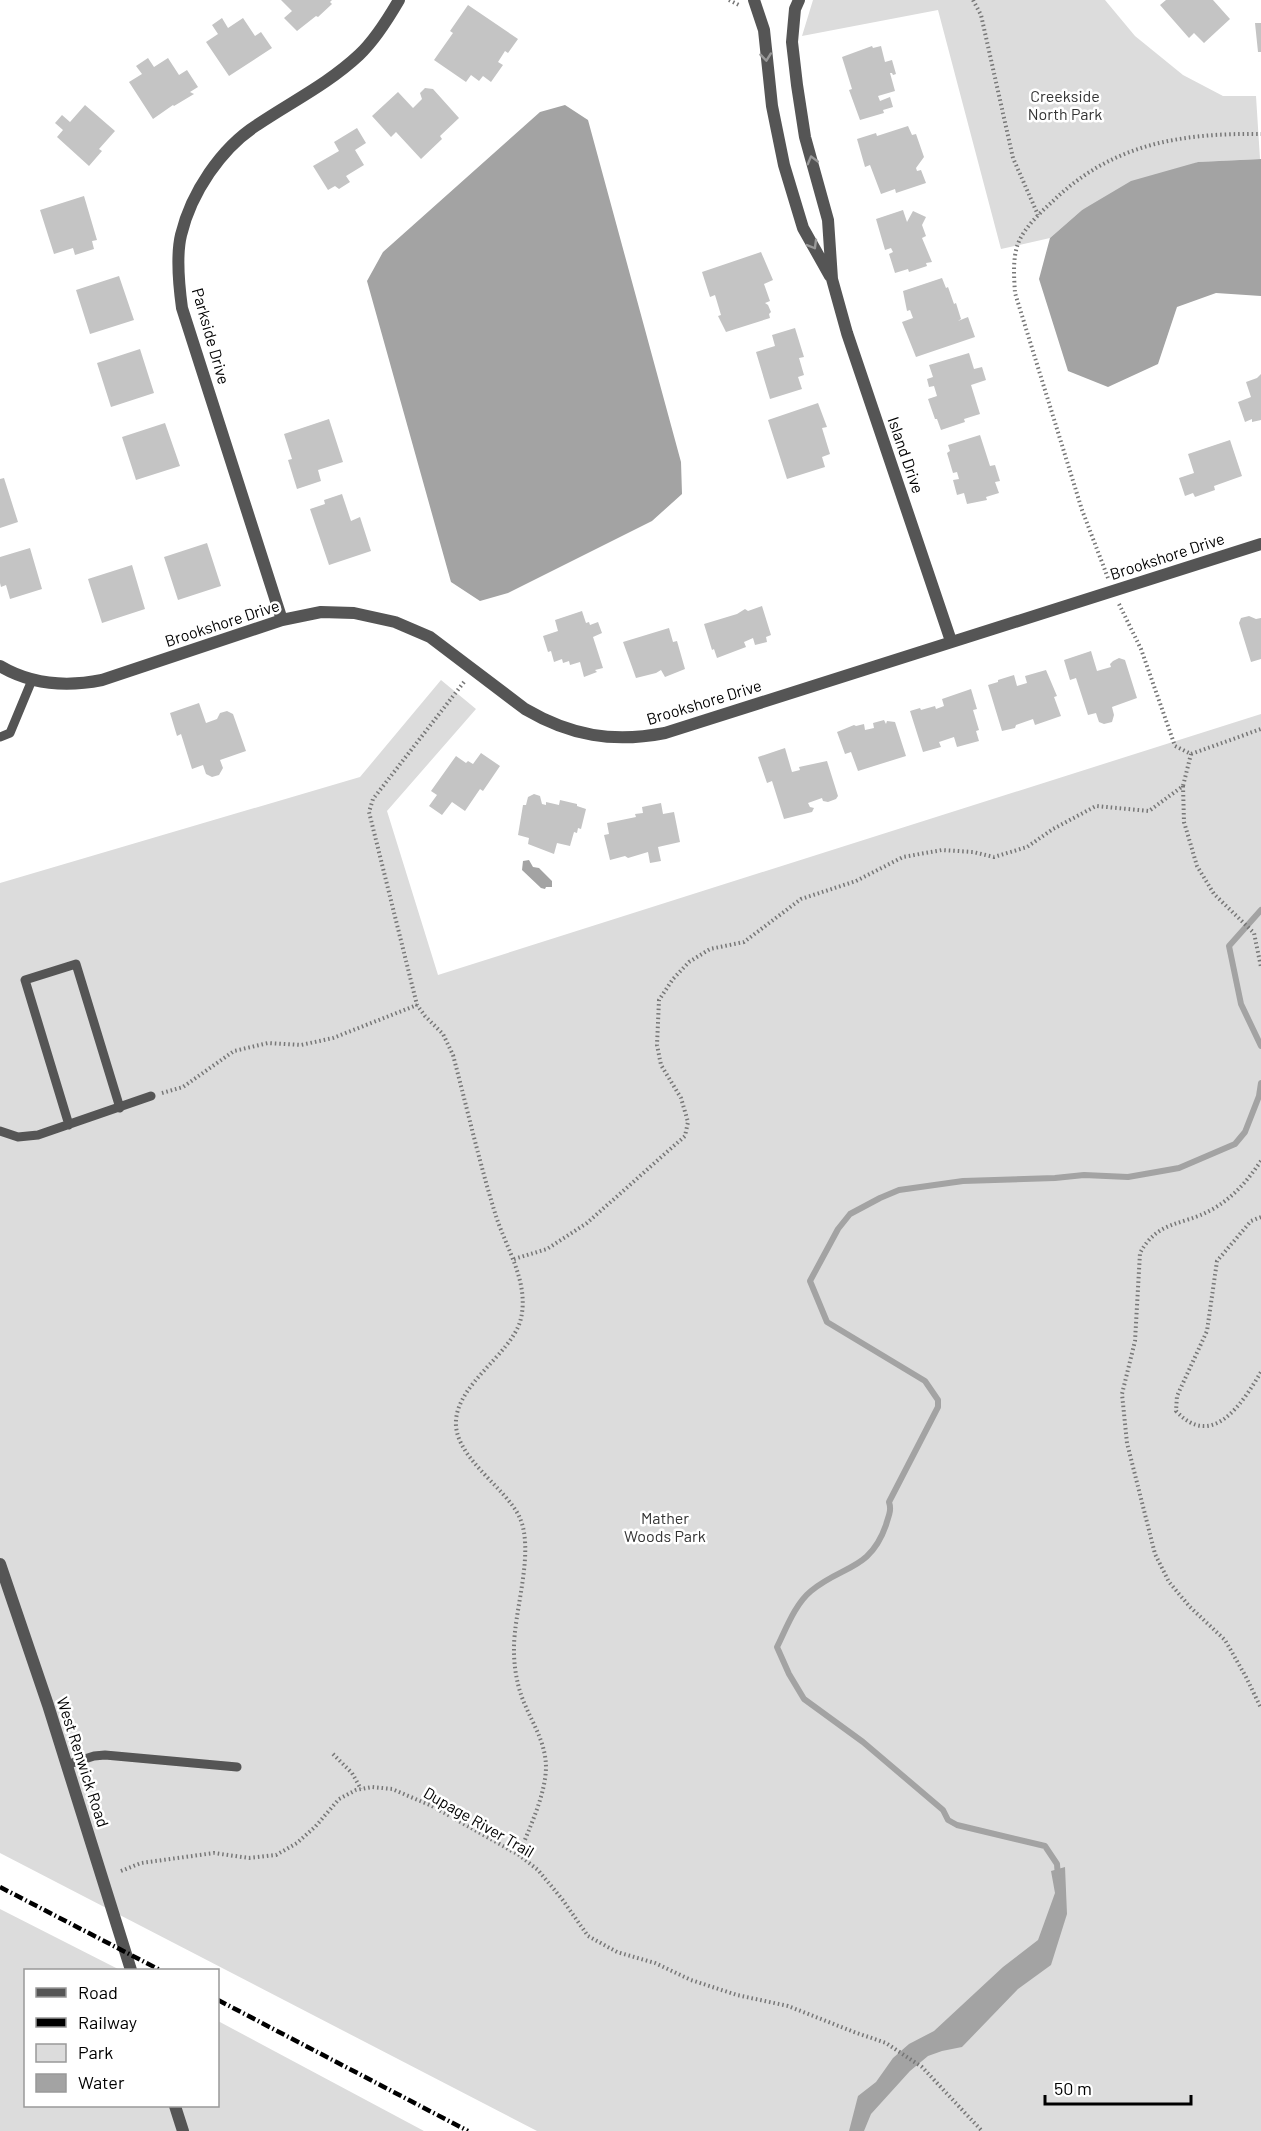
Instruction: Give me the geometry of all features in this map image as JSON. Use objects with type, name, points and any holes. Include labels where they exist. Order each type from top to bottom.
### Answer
[{"type":"street","name":"Parkside Drive","points":[[282,620],[182,308],[179,282],[181,236],[200,185],[221,157],[255,126],[317,88],[360,54],[399,0]]},
{"type":"street","name":"Island Drive","points":[[754,0],[764,30],[772,106],[784,165],[803,228],[832,279]]},
{"type":"street","name":"Island Drive","points":[[799,0],[795,9],[792,42],[797,85],[806,137],[828,220],[832,279],[847,333],[951,641]]},
{"type":"street","name":"Brookshore Drive","points":[[0,666],[32,680],[70,685],[102,680],[282,620],[309,614],[354,612],[395,622],[430,637],[525,709],[542,719],[578,732],[613,738],[633,738],[665,733],[1261,544]]},
{"type":"street","name":"West Renwick Road","points":[[0,1564],[130,1969]]},
{"type":"street","points":[[175,2107],[183,2131]]},
{"type":"lane","points":[[0,737],[10,733],[32,680]]},
{"type":"lane","points":[[69,1125],[25,980],[76,964],[120,1108]]},
{"type":"lane","points":[[0,1131],[18,1137],[38,1135],[152,1096]]},
{"type":"lane","points":[[66,1765],[105,1755],[237,1767]]},
{"type":"path","points":[[973,0],[981,15],[1013,158],[1038,215]]},
{"type":"path","points":[[1261,134],[1200,135],[1145,146],[1114,159],[1070,184],[1038,215],[1019,240],[1014,266],[1015,293],[1082,510],[1113,591],[1141,649],[1175,746],[1191,754],[1261,729]]},
{"type":"path","points":[[467,679],[373,799],[369,812],[417,1005],[443,1034],[453,1055],[496,1216],[514,1259],[524,1306],[519,1325],[461,1401],[456,1421],[462,1446],[519,1516],[527,1540],[515,1626],[514,1651],[520,1691],[539,1732],[545,1753],[546,1770],[540,1797],[519,1855]]},
{"type":"path","points":[[1191,754],[1183,786],[1184,822],[1197,866],[1214,894],[1254,933],[1261,966]]},
{"type":"path","points":[[514,1259],[547,1249],[587,1223],[685,1136],[688,1122],[681,1098],[661,1065],[657,1045],[659,1000],[689,962],[710,950],[744,942],[801,899],[856,881],[903,857],[942,850],[973,852],[994,857],[1027,847],[1053,829],[1096,806],[1149,811],[1183,786]]},
{"type":"path","points":[[152,1096],[183,1087],[234,1051],[268,1044],[301,1045],[333,1038],[417,1005]]},
{"type":"path","points":[[1261,1161],[1237,1192],[1209,1211],[1159,1230],[1147,1240],[1140,1253],[1135,1341],[1122,1394],[1127,1443],[1155,1554],[1169,1582],[1190,1607],[1225,1640],[1261,1708]]},
{"type":"path","points":[[1261,1217],[1251,1221],[1217,1261],[1207,1331],[1176,1396],[1176,1411],[1186,1421],[1204,1427],[1228,1418],[1247,1395],[1261,1372]]},
{"type":"path","points":[[333,1754],[352,1773],[361,1789]]},
{"type":"path","name":"Dupage River Trail","points":[[121,1871],[141,1863],[214,1853],[249,1858],[276,1855],[297,1843],[315,1827],[339,1799],[361,1789],[372,1787],[392,1789],[432,1806],[519,1855],[538,1870],[588,1936],[617,1952],[655,1963],[691,1980],[737,1995],[788,2006],[886,2043],[922,2067],[982,2131]]},
{"type":"green space","name":"Creekside North Park","points":[[813,0],[1105,0],[1135,36],[1183,75],[1223,96],[1256,96],[1260,159],[1198,162],[1082,210],[1050,238],[1001,249],[938,10],[802,36]]},
{"type":"green space","name":"Mather Woods Park","points":[[441,680],[476,709],[387,811],[438,975],[1261,714],[1261,2131],[537,2131],[0,1853],[0,883],[360,777]]},
{"type":"green space","points":[[0,1909],[118,1969],[24,1969],[24,2107],[219,2107],[219,2022],[424,2131],[0,2131]]},
{"type":"water","points":[[565,105],[588,120],[681,462],[682,494],[652,521],[508,593],[480,601],[451,582],[367,281],[383,252],[540,112]]},
{"type":"water","points":[[1261,159],[1261,296],[1216,293],[1177,307],[1158,364],[1108,387],[1068,371],[1039,279],[1050,238],[1082,210],[1131,181],[1198,162]]},
{"type":"water","points":[[529,860],[533,867],[539,868],[552,881],[552,887],[541,888],[522,870],[523,861]]},
{"type":"water","points":[[1065,1867],[1067,1914],[1051,1965],[1018,1989],[962,2047],[928,2056],[910,2071],[871,2114],[864,2131],[849,2131],[858,2096],[876,2082],[893,2058],[909,2044],[934,2031],[1003,1967],[1038,1940],[1055,1893],[1051,1871]]},
{"type":"building","points":[[281,0],[332,0],[330,2],[332,4],[297,31],[284,18],[292,11]]},
{"type":"building","points":[[1166,0],[1213,0],[1230,19],[1204,43],[1194,33],[1189,38],[1160,5]]},
{"type":"building","points":[[468,5],[518,39],[508,53],[505,51],[498,62],[503,65],[491,82],[483,76],[479,81],[471,75],[466,82],[434,60],[453,33],[450,31]]},
{"type":"building","points":[[222,18],[228,28],[243,18],[255,36],[261,32],[272,48],[229,76],[206,42],[218,34],[212,25]]},
{"type":"building","points":[[1255,23],[1261,23],[1261,52],[1258,52]]},
{"type":"building","points":[[872,46],[873,48],[881,46],[885,62],[892,60],[896,74],[890,73],[895,91],[878,96],[880,101],[890,97],[893,107],[883,110],[884,113],[860,120],[849,90],[852,89],[842,57]]},
{"type":"building","points":[[148,58],[154,67],[168,58],[179,75],[187,70],[198,87],[190,92],[194,94],[153,119],[129,82],[142,74],[136,66]]},
{"type":"building","points":[[425,88],[433,89],[459,118],[440,136],[442,139],[421,159],[396,132],[391,137],[372,116],[398,92],[413,108],[422,99],[420,93]]},
{"type":"building","points":[[85,105],[115,131],[99,149],[102,151],[89,166],[57,137],[63,130],[55,123],[62,115],[70,122]]},
{"type":"building","points":[[908,126],[912,135],[916,134],[924,157],[916,168],[917,171],[921,170],[926,183],[896,193],[895,189],[881,194],[870,165],[865,167],[857,139],[876,133],[877,136]]},
{"type":"building","points":[[357,128],[366,143],[355,150],[364,165],[346,176],[350,182],[339,189],[335,186],[328,190],[313,166],[339,151],[334,142]]},
{"type":"building","points":[[84,196],[97,240],[92,241],[94,249],[75,255],[73,248],[54,254],[40,210]]},
{"type":"building","points":[[903,210],[907,222],[913,211],[926,217],[922,225],[926,236],[922,238],[932,262],[909,272],[908,269],[895,273],[889,254],[893,252],[891,248],[885,250],[876,219]]},
{"type":"building","points":[[761,252],[773,280],[764,284],[770,301],[765,303],[771,312],[770,318],[726,332],[718,316],[721,315],[715,295],[710,297],[702,272]]},
{"type":"building","points":[[119,276],[134,320],[90,334],[76,290]]},
{"type":"building","points":[[942,278],[954,304],[956,303],[961,319],[958,321],[968,317],[975,337],[916,357],[902,322],[913,318],[910,310],[907,311],[903,291]]},
{"type":"building","points":[[795,328],[804,357],[799,358],[804,375],[798,377],[802,389],[770,399],[756,352],[775,346],[772,335]]},
{"type":"building","points":[[140,349],[154,393],[111,407],[97,363]]},
{"type":"building","points":[[969,353],[974,369],[982,367],[986,380],[971,385],[980,414],[941,430],[928,399],[937,396],[934,386],[929,387],[927,379],[933,377],[929,365]]},
{"type":"building","points":[[1261,374],[1261,420],[1252,422],[1252,419],[1245,422],[1238,402],[1251,397],[1246,382]]},
{"type":"building","points":[[818,403],[827,427],[822,428],[830,454],[822,457],[825,467],[787,479],[768,420]]},
{"type":"building","points":[[329,419],[343,462],[318,470],[321,481],[297,489],[288,460],[292,459],[284,434]]},
{"type":"building","points":[[165,423],[180,466],[136,480],[122,437]]},
{"type":"building","points":[[980,435],[990,466],[995,465],[1000,481],[995,482],[999,493],[986,497],[987,500],[967,504],[964,493],[957,495],[953,480],[959,479],[957,472],[953,473],[947,453],[950,451],[948,445]]},
{"type":"building","points":[[1230,440],[1242,476],[1214,486],[1215,490],[1195,497],[1193,493],[1185,496],[1179,478],[1194,473],[1188,454]]},
{"type":"building","points":[[4,478],[18,522],[0,528],[0,479]]},
{"type":"building","points":[[342,494],[351,521],[360,517],[371,551],[329,565],[310,509],[325,504],[324,500]]},
{"type":"building","points":[[207,543],[221,586],[178,600],[164,557]]},
{"type":"building","points":[[30,548],[42,589],[10,599],[6,585],[1,587],[0,583],[0,557]]},
{"type":"building","points":[[132,565],[145,609],[102,623],[88,579]]},
{"type":"building","points":[[762,606],[771,635],[766,637],[767,642],[755,645],[753,638],[744,642],[746,647],[717,658],[714,649],[712,650],[704,624],[737,614],[745,609],[748,611]]},
{"type":"building","points":[[582,611],[586,623],[589,622],[590,625],[598,622],[602,633],[593,637],[603,668],[584,677],[580,662],[570,665],[569,661],[563,663],[562,659],[554,662],[543,636],[558,631],[555,620]]},
{"type":"building","points":[[1249,616],[1256,619],[1261,618],[1261,659],[1251,662],[1239,623],[1241,618]]},
{"type":"building","points":[[669,628],[673,642],[677,641],[685,669],[665,677],[661,670],[636,678],[623,642]]},
{"type":"building","points":[[1091,651],[1097,671],[1111,667],[1110,664],[1119,658],[1125,660],[1137,698],[1112,707],[1114,715],[1112,722],[1104,724],[1099,722],[1096,713],[1088,715],[1076,678],[1070,680],[1064,660]]},
{"type":"building","points":[[1046,670],[1057,696],[1054,697],[1061,716],[1035,725],[1033,719],[1016,725],[1015,728],[1002,731],[988,685],[1014,675],[1017,686],[1027,683],[1025,676]]},
{"type":"building","points":[[971,689],[977,709],[973,710],[979,730],[976,731],[979,741],[957,747],[954,737],[939,742],[941,747],[923,752],[910,711],[935,706],[936,709],[944,706],[942,699]]},
{"type":"building","points":[[199,703],[206,723],[217,719],[220,713],[227,711],[233,714],[246,751],[220,760],[223,768],[219,775],[212,777],[206,774],[203,765],[192,769],[181,734],[177,736],[170,713]]},
{"type":"building","points":[[884,720],[886,724],[887,721],[895,722],[906,756],[858,771],[851,752],[845,754],[837,732],[854,725],[864,724],[865,730],[874,728],[873,723]]},
{"type":"building","points":[[785,748],[792,772],[800,770],[799,767],[827,761],[838,796],[836,799],[828,802],[823,801],[822,798],[808,803],[814,808],[812,812],[784,819],[772,781],[767,783],[758,757]]},
{"type":"building","points":[[481,753],[500,766],[483,791],[480,789],[465,811],[452,802],[442,815],[429,806],[437,795],[431,791],[456,756],[466,763],[468,761],[473,764]]},
{"type":"building","points":[[534,794],[540,796],[542,804],[546,805],[546,802],[559,805],[560,800],[586,809],[581,829],[578,828],[577,833],[574,832],[570,846],[557,843],[554,854],[528,844],[529,838],[518,835],[523,805],[526,805],[528,797]]},
{"type":"building","points":[[661,803],[663,814],[674,812],[680,842],[658,847],[661,861],[650,863],[648,852],[610,860],[604,835],[609,834],[607,823],[636,817],[635,814],[643,813],[642,807]]},
{"type":"waterway","points":[[1261,910],[1229,946],[1241,1004],[1261,1046]]},
{"type":"waterway","points":[[1058,1877],[1057,1864],[1045,1846],[957,1825],[948,1820],[943,1810],[863,1742],[804,1699],[777,1647],[791,1617],[805,1596],[822,1583],[854,1566],[872,1551],[886,1525],[889,1502],[938,1407],[938,1400],[925,1381],[827,1322],[810,1281],[838,1229],[850,1214],[880,1198],[899,1190],[963,1181],[1084,1175],[1128,1177],[1179,1168],[1235,1144],[1245,1132],[1259,1096],[1261,1083]]},
{"type":"railway","points":[[0,1887],[158,1969]]},
{"type":"railway","points":[[219,2001],[468,2131]]}]
